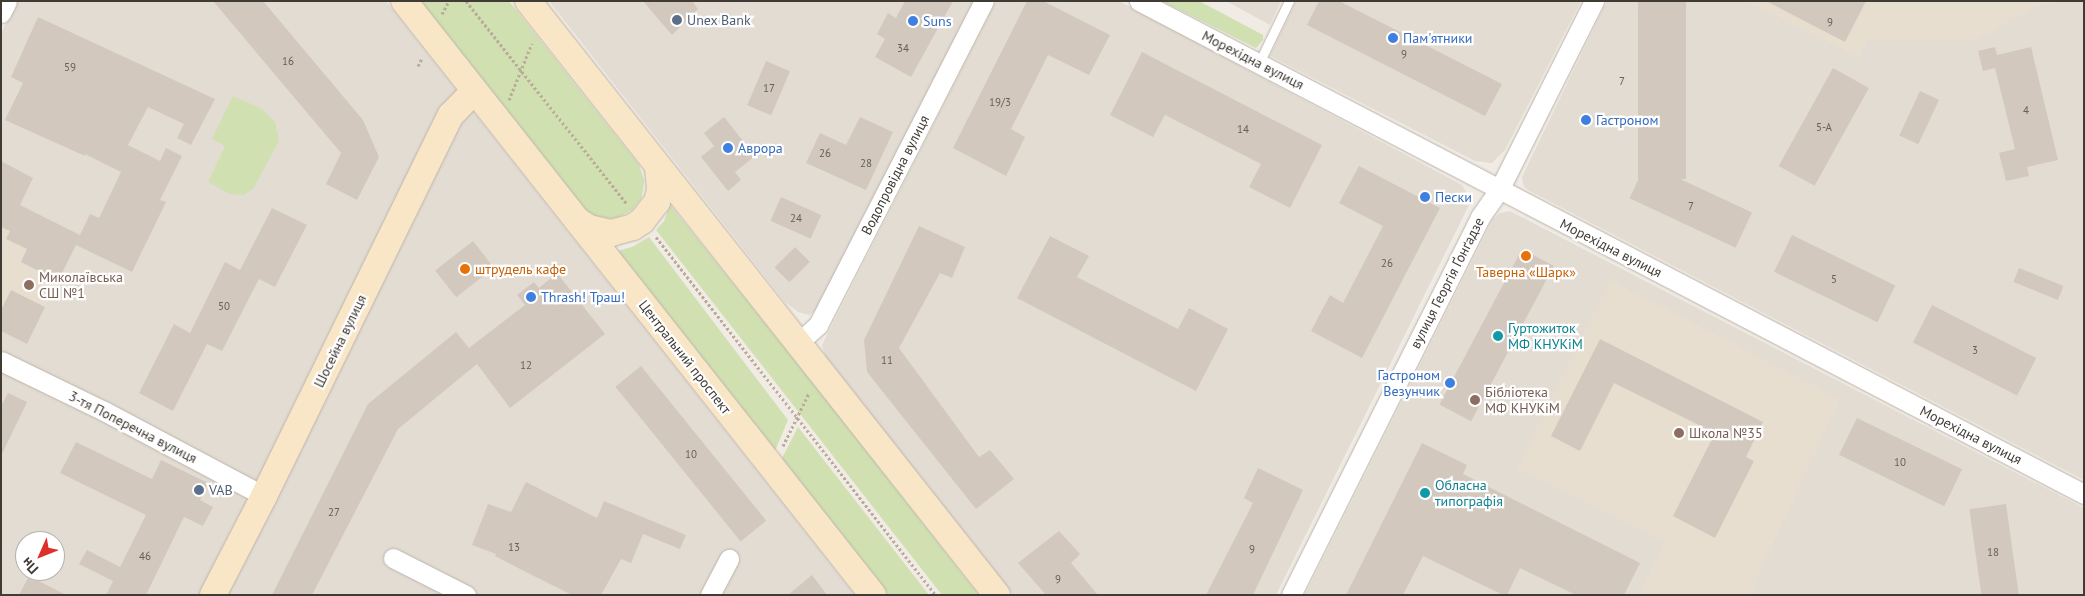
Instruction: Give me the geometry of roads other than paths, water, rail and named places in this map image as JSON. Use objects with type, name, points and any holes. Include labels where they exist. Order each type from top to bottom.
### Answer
[{"type":"main road","name":"Центральний проспект","points":[[404,1],[873,595]]},
{"type":"main road","points":[[528,1],[997,595]]},
{"type":"main road","name":"Шосейна вулиця","points":[[213,595],[264,496],[451,115],[474,91]]},
{"type":"main road","points":[[578,222],[589,228],[611,233],[633,227],[642,221],[657,202],[660,184],[658,166]]},
{"type":"street","points":[[1,13],[7,1]]},
{"type":"street","name":"Водопровідна вулиця","points":[[798,343],[818,325],[984,1]]},
{"type":"street","name":"Морехідна вулиця","points":[[1139,1],[2084,494]]},
{"type":"street","name":"вулиця Георгія Ґонґадзе","points":[[1291,595],[1480,217],[1499,190],[1594,1]]},
{"type":"street","name":"3-тя Поперечна вулиця","points":[[1,361],[104,411],[264,496]]},
{"type":"street","points":[[393,558],[466,595]]},
{"type":"street","points":[[710,595],[729,559]]},
{"type":"lane","points":[[1259,63],[1289,1]]},
{"type":"place","name":"Unex Bank","points":[[677,20]]},
{"type":"place","name":"Suns","points":[[913,21]]},
{"type":"place","name":"Пам'ятники","points":[[1393,38]]},
{"type":"place","name":"Гастроном","points":[[1586,120]]},
{"type":"place","name":"Аврора","points":[[728,148]]},
{"type":"place","name":"Пески","points":[[1425,197]]},
{"type":"place","name":"Таверна «Шарк»","points":[[1526,256]]},
{"type":"place","name":"штрудель кафе","points":[[465,269]]},
{"type":"place","name":"Миколаївська СШ №1","points":[[29,285]]},
{"type":"place","name":"Thrash! Траш!","points":[[531,297]]},
{"type":"place","name":"Гуртожиток МФ КНУКіМ","points":[[1498,336]]},
{"type":"place","name":"Гастроном Везунчик","points":[[1450,383]]},
{"type":"place","name":"Бібліотека МФ КНУКіМ","points":[[1475,400]]},
{"type":"place","name":"Школа №35","points":[[1679,433]]},
{"type":"place","name":"VAB","points":[[199,490]]},
{"type":"place","name":"Обласна типографія","points":[[1425,493]]}]
